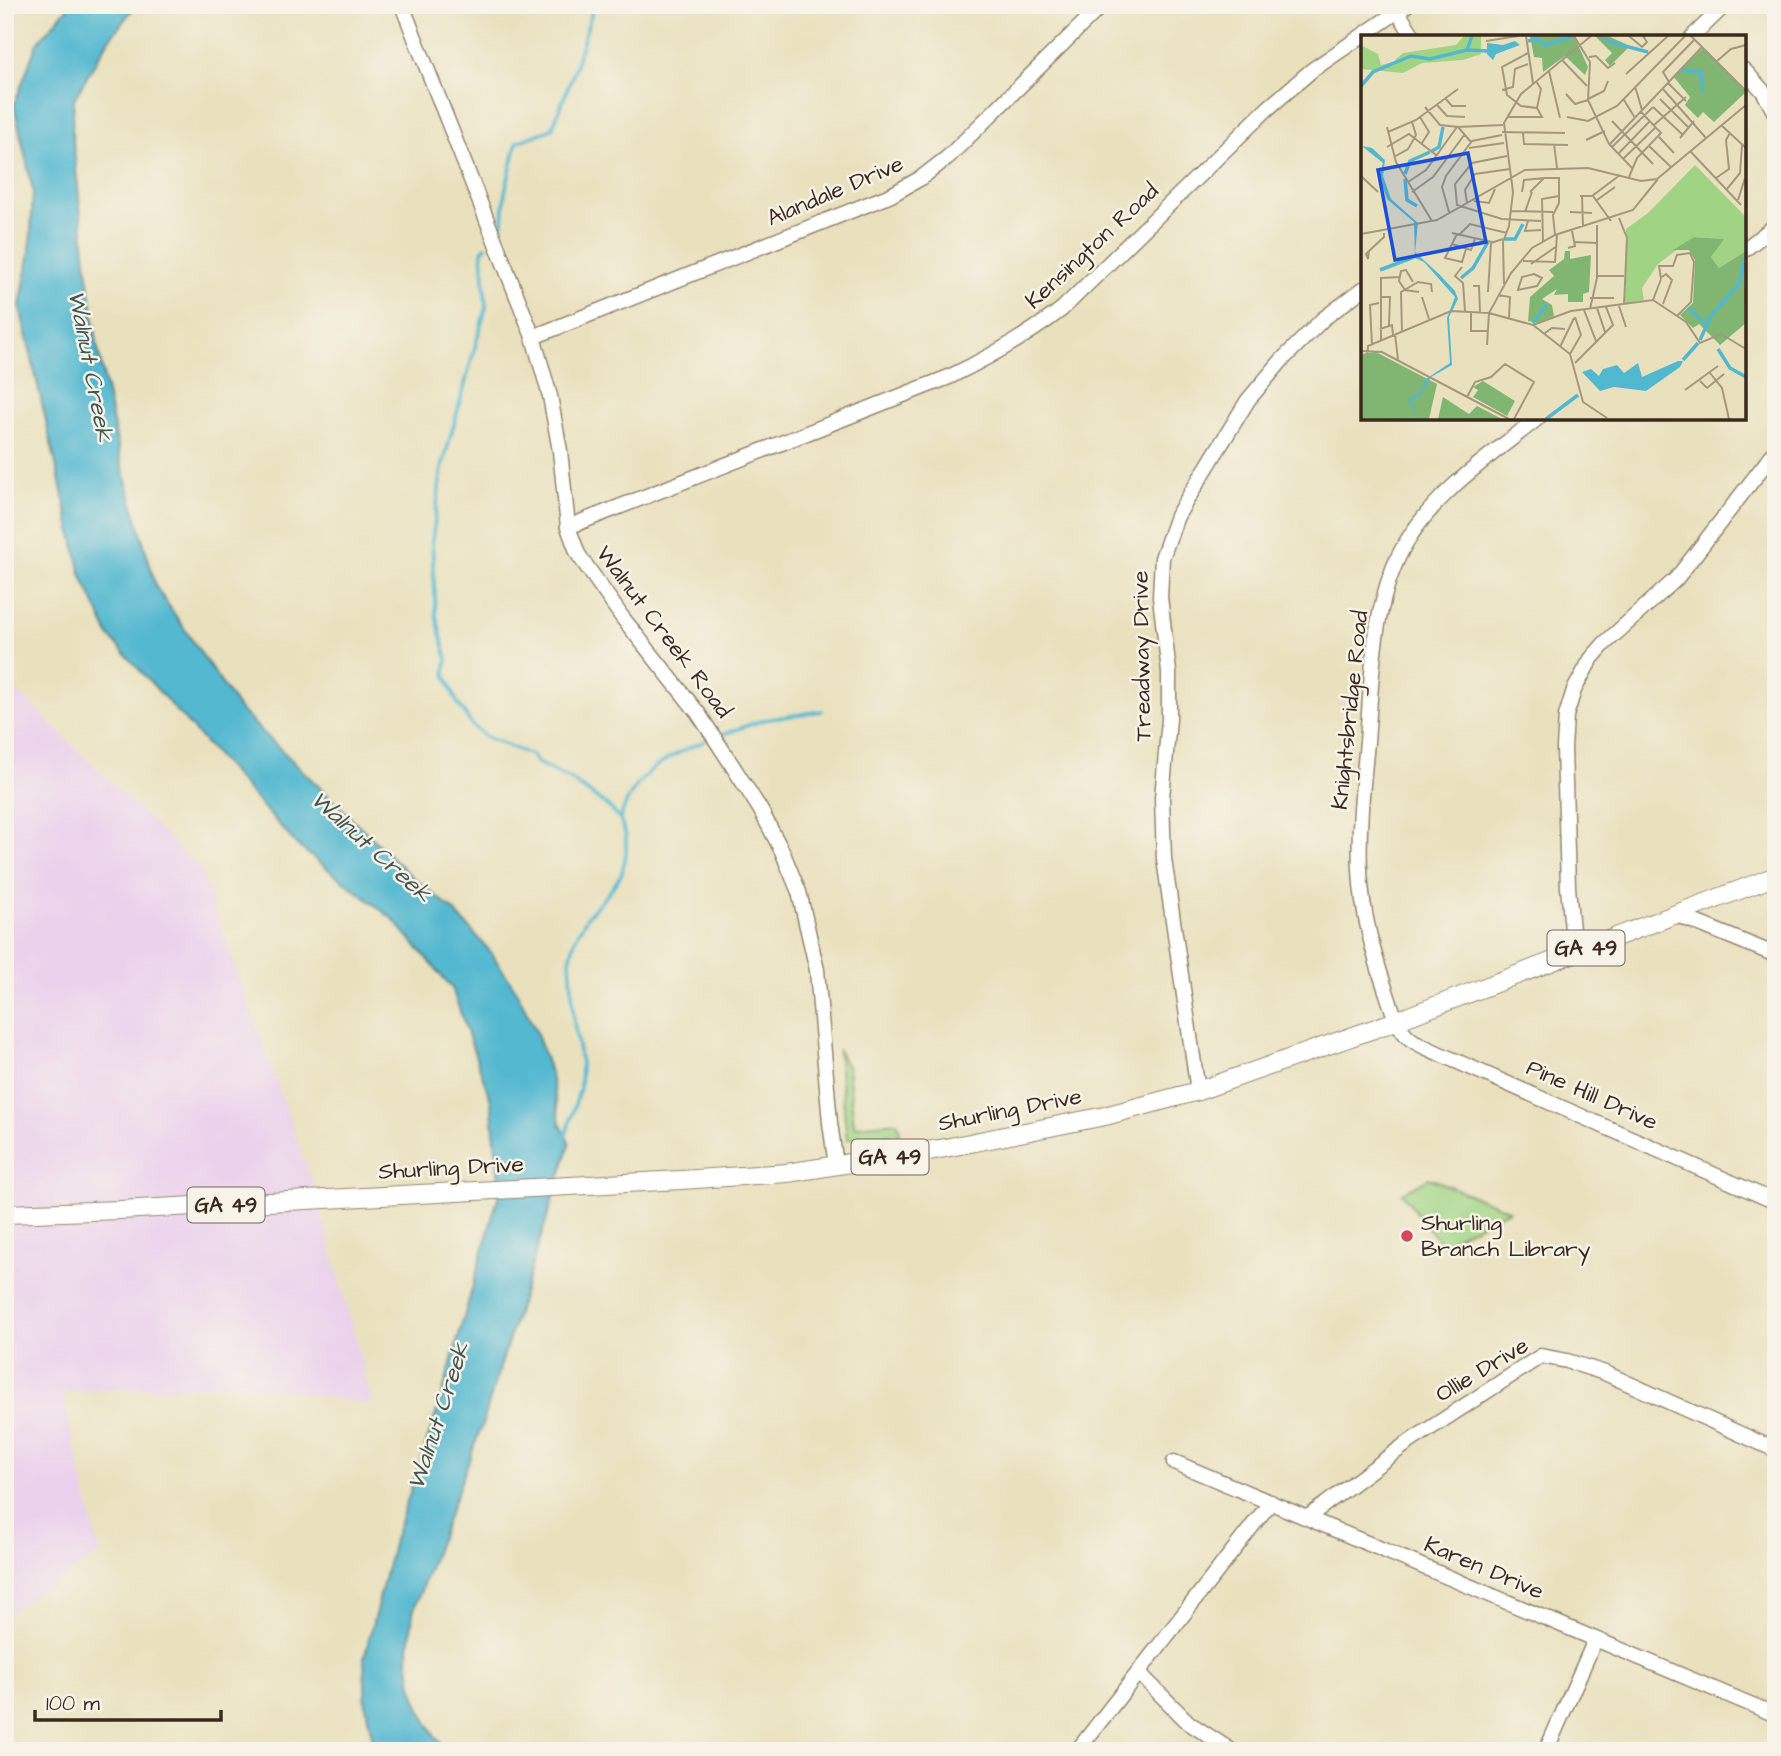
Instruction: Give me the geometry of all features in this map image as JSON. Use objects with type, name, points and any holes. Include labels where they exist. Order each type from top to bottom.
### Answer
[{"type":"main road","name":"Shurling Drive","points":[[5,1214],[158,1209],[787,1173],[1024,1133],[1105,1116],[1198,1091],[1396,1021],[1776,876]]},
{"type":"street","name":"Walnut Creek Road","points":[[402,5],[533,337],[550,397],[561,452],[568,527],[578,554],[622,617],[698,713],[723,751],[760,809],[799,892],[817,970],[836,1165]]},
{"type":"street","name":"Alandale Drive","points":[[533,337],[891,195],[921,178],[948,157],[1102,5]]},
{"type":"street","points":[[1702,34],[1724,5]]},
{"type":"street","points":[[1399,8],[1414,35]]},
{"type":"street","name":"Kensington Road","points":[[1361,35],[1399,8]]},
{"type":"street","name":"Kensington Road","points":[[568,527],[949,377],[994,355],[1032,332],[1062,309],[1266,110],[1312,70],[1361,35]]},
{"type":"street","points":[[1746,72],[1763,91],[1776,115]]},
{"type":"street","points":[[1746,248],[1776,225]]},
{"type":"street","name":"Treadway Drive","points":[[1198,1091],[1164,859],[1162,798],[1169,719],[1169,672],[1160,597],[1162,558],[1177,516],[1248,400],[1282,359],[1323,319],[1361,290]]},
{"type":"street","name":"Knightsbridge Road","points":[[1396,1021],[1364,919],[1360,869],[1361,815],[1372,677],[1376,636],[1387,588],[1406,542],[1427,512],[1536,420]]},
{"type":"street","points":[[1574,952],[1568,887],[1563,748],[1566,716],[1574,690],[1597,652],[1676,579],[1776,450]]},
{"type":"street","points":[[1675,914],[1776,955]]},
{"type":"street","name":"Pine Hill Drive","points":[[1396,1021],[1409,1038],[1440,1054],[1776,1202]]},
{"type":"street","name":"Ollie Drive","points":[[1308,1517],[1406,1444],[1523,1365],[1541,1356],[1567,1361],[1605,1374],[1776,1450]]},
{"type":"street","name":"Karen Drive","points":[[1174,1462],[1776,1716]]},
{"type":"street","points":[[1077,1751],[1271,1503]]},
{"type":"street","points":[[1546,1751],[1595,1640]]},
{"type":"street","points":[[1139,1673],[1188,1723],[1232,1751]]},
{"type":"shaded area","points":[[5,679],[200,869],[315,1189],[373,1405],[245,1384],[62,1392],[100,1554],[5,1615]]},
{"type":"green space","points":[[838,1050],[848,1068],[854,1126],[897,1122],[900,1133],[847,1139]]},
{"type":"green space","points":[[1429,1178],[1509,1210],[1441,1244],[1402,1193]]},
{"type":"water","name":"Walnut Creek","points":[[70,5],[136,5],[108,41],[74,99],[72,132],[97,344],[121,462],[156,587],[239,709],[410,875],[453,910],[490,951],[516,990],[536,1031],[551,1075],[560,1123],[570,1144],[482,1425],[413,1612],[408,1658],[412,1685],[421,1711],[447,1751],[375,1751],[366,1707],[364,1658],[394,1540],[440,1402],[500,1190],[491,1101],[452,988],[393,919],[298,846],[109,636],[81,574],[20,307],[30,251],[33,191],[14,105],[37,43]]},
{"type":"waterway","points":[[500,227],[503,223],[505,192],[517,142],[552,129],[572,77],[594,5]]},
{"type":"waterway","points":[[486,246],[482,251],[486,307],[442,468],[432,541],[436,615],[447,659],[445,674],[457,702],[472,725],[484,736],[531,755],[537,763],[570,779],[610,808],[620,819],[626,836],[622,873],[587,917],[575,939],[570,960],[574,1022],[581,1064],[580,1088],[566,1135],[562,1136]]},
{"type":"waterway","points":[[724,734],[763,720],[822,711]]},
{"type":"waterway","points":[[620,819],[633,790],[642,779],[664,761],[705,741]]},
{"type":"place","name":"Shurling Branch Library","points":[[1407,1236]]}]
